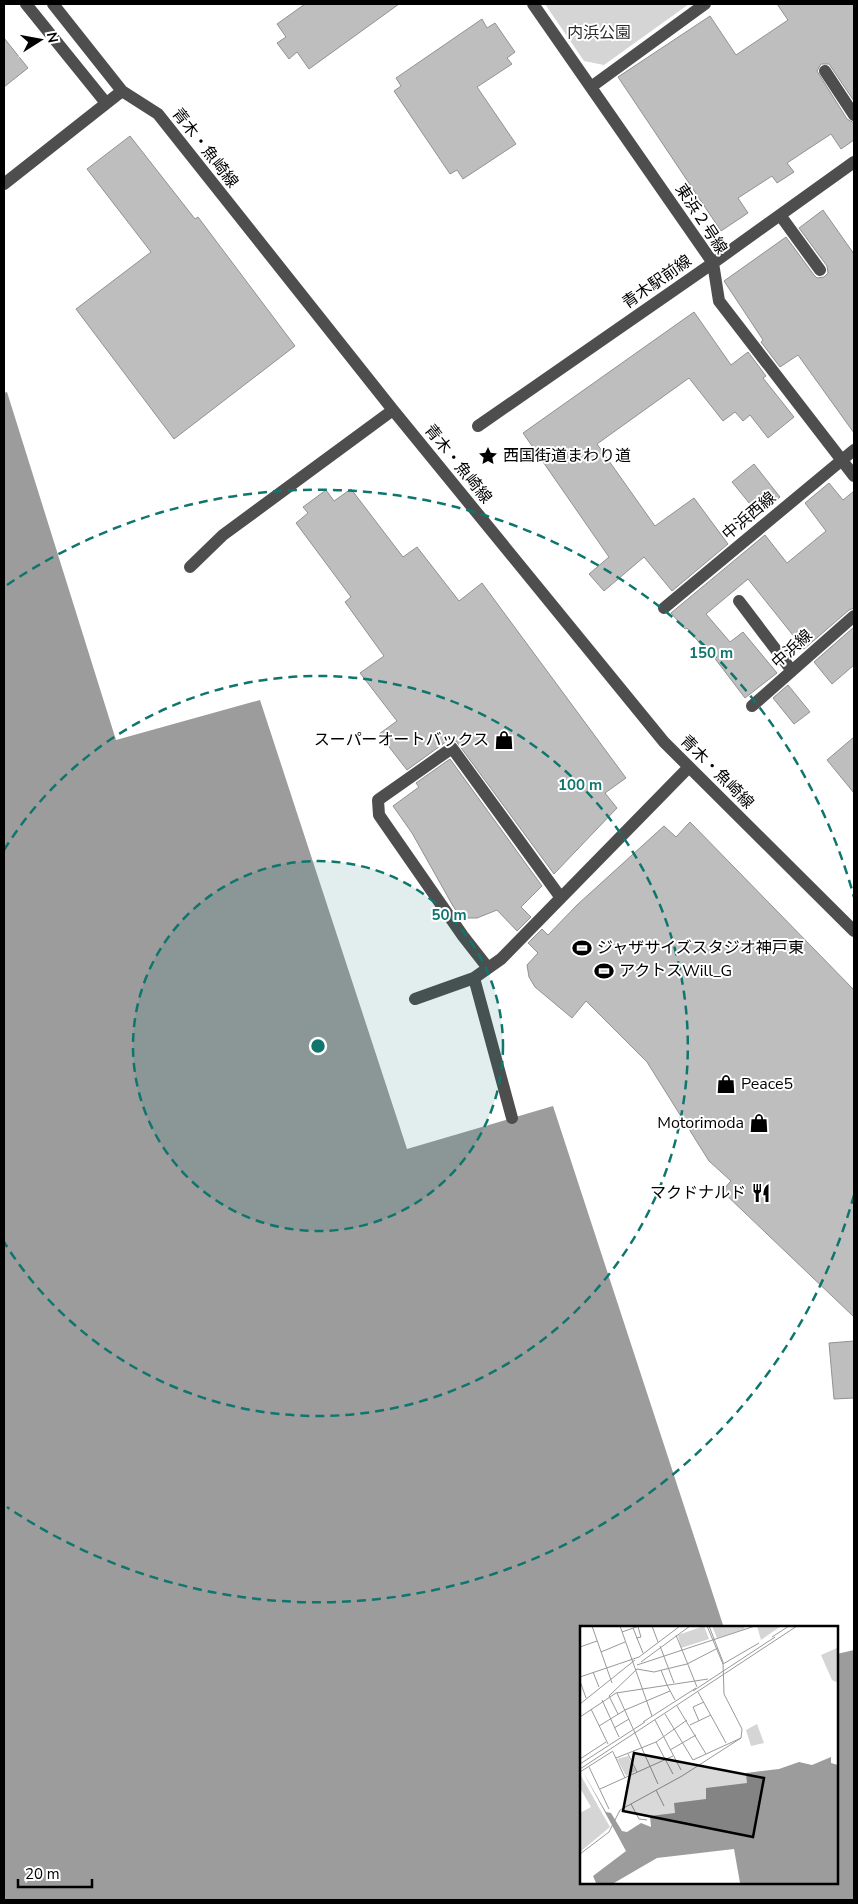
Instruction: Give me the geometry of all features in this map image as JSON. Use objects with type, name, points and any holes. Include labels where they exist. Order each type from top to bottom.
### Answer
[{"type":"street","points":[[26,4],[106,103]]},
{"type":"street","name":"青木・魚崎線","points":[[53,4],[122,91],[158,114],[393,410],[664,742],[854,931]]},
{"type":"street","name":"東浜２号線","points":[[533,4],[713,263],[719,301],[854,476]]},
{"type":"street","points":[[591,87],[704,4]]},
{"type":"street","points":[[825,71],[854,115]]},
{"type":"street","points":[[4,184],[122,91]]},
{"type":"street","name":"青木駅前線","points":[[478,426],[713,263],[854,162]]},
{"type":"street","points":[[780,215],[820,270]]},
{"type":"street","points":[[190,567],[224,535],[393,410]]},
{"type":"street","name":"中浜西線","points":[[664,608],[854,450]]},
{"type":"street","points":[[739,601],[792,671]]},
{"type":"street","name":"中浜線","points":[[752,706],[854,616]]},
{"type":"street","points":[[488,968],[463,936],[379,816],[378,800],[452,748],[561,898]]},
{"type":"street","points":[[415,999],[474,978],[501,959],[689,767]]},
{"type":"street","points":[[474,978],[512,1118]]},
{"type":"green space","name":"内浜公園","points":[[545,4],[689,4],[604,65],[584,61]]},
{"type":"shaded area","points":[[7,392],[116,740],[260,700],[407,1149],[553,1106],[723,1626],[580,1626],[580,1884],[838,1884],[838,1654],[854,1650],[854,1900],[4,1900],[4,393]]},
{"type":"building","points":[[305,4],[399,4],[309,69],[297,52],[289,59],[277,43],[286,37],[277,24]]},
{"type":"building","points":[[777,4],[854,4],[854,101],[829,64],[821,64],[817,71],[847,119],[854,123],[854,140],[841,149],[831,134],[787,163],[794,172],[777,183],[772,176],[738,198],[748,213],[721,231],[618,77],[710,16],[736,55],[788,20]]},
{"type":"building","points":[[482,19],[487,28],[495,23],[515,52],[507,58],[512,64],[477,87],[516,144],[463,179],[457,170],[450,174],[394,91],[401,86],[396,78]]},
{"type":"building","points":[[4,38],[28,68],[4,87]]},
{"type":"building","points":[[130,136],[195,219],[198,217],[295,346],[174,439],[76,309],[151,252],[87,169]]},
{"type":"building","points":[[823,210],[854,254],[854,433],[798,355],[780,367],[761,342],[763,340],[724,281],[786,237],[814,275],[817,278],[824,277],[828,273],[827,266],[799,228]]},
{"type":"building","points":[[694,312],[731,365],[748,352],[766,376],[763,378],[794,417],[768,438],[750,415],[743,421],[735,412],[723,421],[689,378],[597,444],[655,526],[694,498],[728,544],[672,591],[644,557],[604,591],[589,574],[609,557],[523,433]]},
{"type":"building","points":[[754,464],[780,497],[759,515],[732,482]]},
{"type":"building","points":[[829,483],[843,500],[854,491],[854,608],[849,610],[804,649],[748,579],[706,614],[730,642],[743,632],[777,673],[745,698],[710,652],[708,653],[687,628],[685,629],[671,613],[765,535],[787,563],[826,531],[805,503]]},
{"type":"building","points":[[351,489],[403,557],[417,547],[459,601],[482,583],[626,778],[605,793],[617,808],[554,874],[456,741],[447,741],[407,770],[379,734],[397,721],[360,673],[384,656],[345,602],[351,597],[296,523],[308,513],[303,507],[326,490],[334,501]]},
{"type":"building","points":[[854,627],[854,665],[832,684],[814,662]]},
{"type":"building","points":[[788,685],[810,712],[794,724],[773,698]]},
{"type":"building","points":[[854,737],[854,793],[827,760]]},
{"type":"building","points":[[450,759],[542,886],[521,907],[531,917],[517,931],[497,910],[477,918],[461,918],[412,833],[393,806],[419,787],[416,783]]},
{"type":"building","points":[[690,822],[854,990],[854,1317],[722,1191],[731,1181],[709,1161],[647,1062],[586,1001],[572,1018],[535,987],[529,977],[527,965],[538,953],[528,943],[542,929],[548,935],[577,905],[664,826],[676,837]]},
{"type":"building","points":[[854,1341],[854,1398],[834,1399],[829,1343]]},
{"type":"place","name":"西国街道まわり道","points":[[488,456]]},
{"type":"place","name":"スーパーオートバックス","points":[[504,740]]},
{"type":"place","name":"ジャザサイズスタジオ神戸東","points":[[582,948]]},
{"type":"place","name":"アクトスWill_G","points":[[604,971]]},
{"type":"place","name":"Peace5","points":[[726,1084]]},
{"type":"place","name":"Motorimoda","points":[[759,1123]]},
{"type":"place","name":"マクドナルド","points":[[761,1193]]}]
